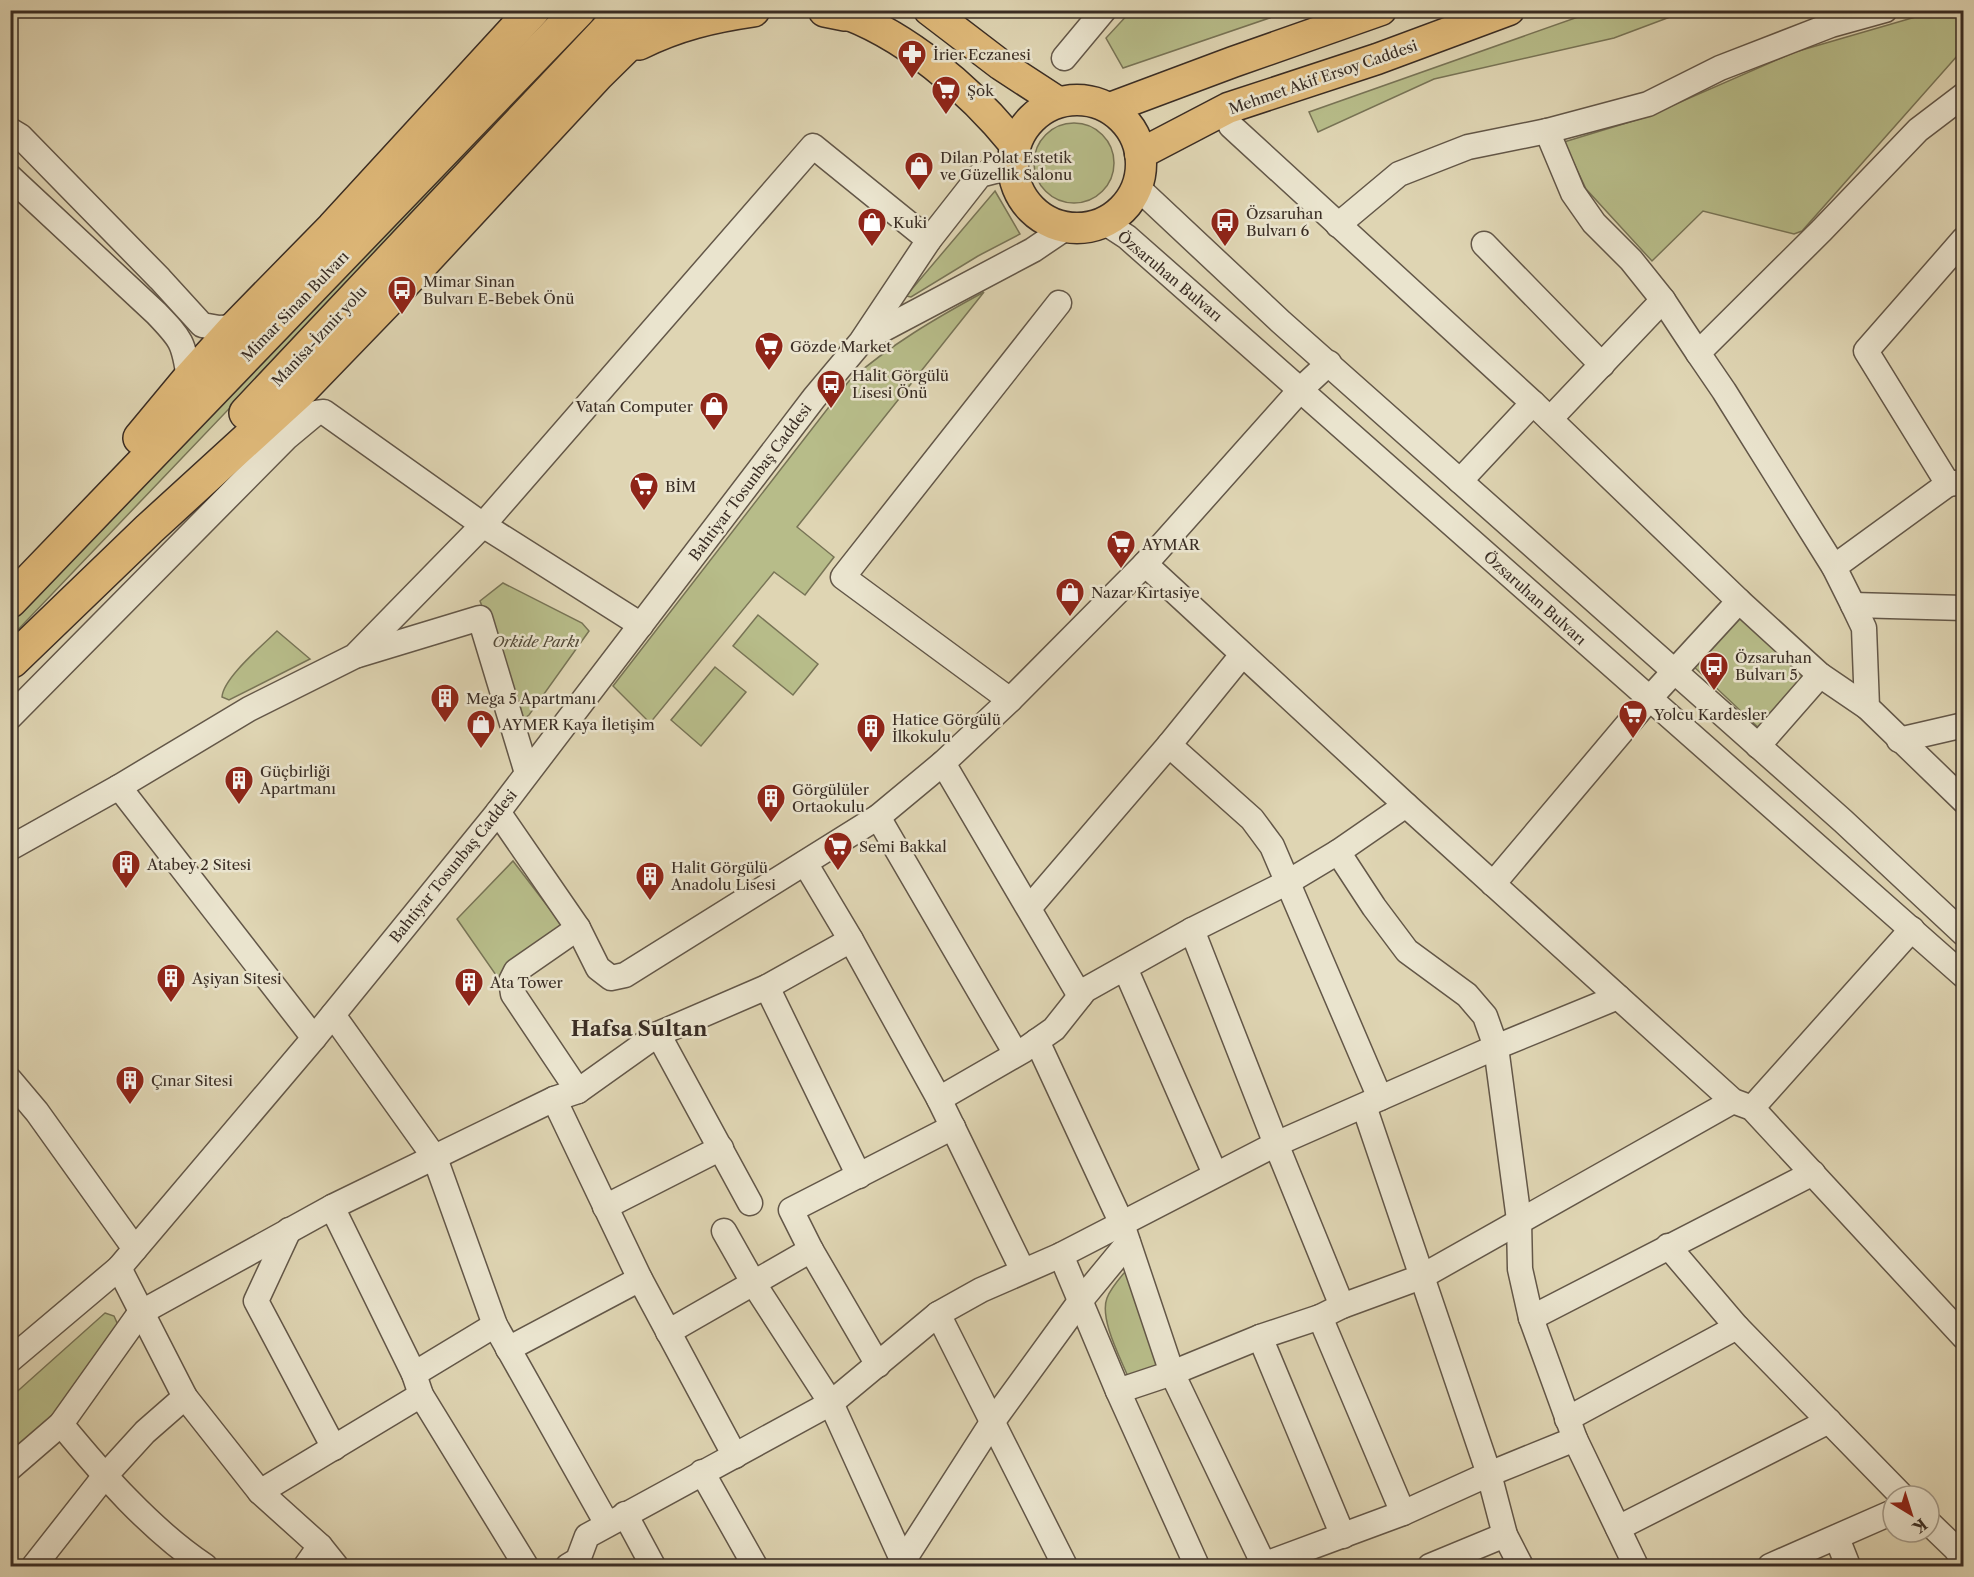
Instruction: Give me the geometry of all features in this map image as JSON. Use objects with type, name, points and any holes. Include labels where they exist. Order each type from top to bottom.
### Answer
[{"type":"highway","points":[[10,593],[189,379],[236,327],[333,228],[513,25],[533,10]]},
{"type":"highway","name":"Mimar Sinan Bulvarı","points":[[10,601],[579,10]]},
{"type":"highway","name":"Manisa-İzmir yolu","points":[[11,663],[626,10]]},
{"type":"highway","points":[[11,663],[149,529],[299,392],[597,75],[663,10]]},
{"type":"highway","points":[[597,75],[635,45],[665,30],[710,17],[753,10]]},
{"type":"main road","points":[[929,10],[1001,65],[1058,102]]},
{"type":"main road","points":[[1110,108],[1381,10]]},
{"type":"main road","name":"Mehmet Akif Ersoy Caddesi","points":[[1140,154],[1228,108],[1377,58],[1509,10]]},
{"type":"main road","points":[[835,12],[884,31],[952,78],[981,105],[1013,156],[1021,196],[1033,212],[1050,222],[1067,227],[1086,227],[1104,222],[1124,207],[1137,187],[1141,171],[1140,154],[1135,136],[1125,120],[1110,108],[1093,101],[1074,99],[1058,102],[1042,109],[1029,120],[1021,132],[1013,156]]},
{"type":"street","points":[[1338,225],[1399,174],[1468,147],[1547,131],[1648,104],[1731,64],[1831,25],[1885,10]]},
{"type":"street","points":[[1064,58],[1098,12]]},
{"type":"street","points":[[1698,353],[1822,230],[1918,130],[1964,95]]},
{"type":"street","points":[[1231,126],[1542,411],[1739,601],[1820,675],[1867,707],[1964,801]]},
{"type":"street","points":[[10,130],[20,136],[202,325],[219,328],[236,327]]},
{"type":"street","points":[[1547,131],[1573,193],[1594,223],[1631,260],[1663,300],[1724,391],[1834,567],[1864,628],[1867,707]]},
{"type":"street","points":[[355,656],[483,525],[813,146],[929,240]]},
{"type":"street","name":"Bahtiyar Tosunbaş Caddesi","points":[[10,1360],[119,1268],[314,1038],[498,812],[807,407],[861,342],[929,240],[980,175],[1013,156]]},
{"type":"street","points":[[10,177],[156,312],[177,335],[185,351],[189,379]]},
{"type":"street","points":[[1137,187],[1281,322],[1843,821],[1964,934]]},
{"type":"street","name":"Özsaruhan Bulvarı","points":[[1104,222],[1129,239],[1301,389],[1964,976]]},
{"type":"street","name":"Bahtiyar Tosunbaş Caddesi","points":[[861,342],[1033,250],[1067,227]]},
{"type":"street","points":[[1834,567],[1956,483],[1866,351],[1964,239]]},
{"type":"street","points":[[1484,244],[1602,365]]},
{"type":"street","points":[[1460,481],[1542,411],[1602,365],[1663,300]]},
{"type":"street","points":[[1010,700],[843,577],[1059,303]]},
{"type":"street","points":[[498,812],[578,928],[598,968],[611,978],[625,975],[878,818],[943,763],[1010,700],[1145,564],[1301,389],[1329,363]]},
{"type":"street","points":[[10,717],[286,438],[316,413],[324,412],[483,525],[641,625]]},
{"type":"street","points":[[1145,564],[1493,884],[1618,997],[1743,1105],[1813,1173],[1964,1338]]},
{"type":"street","points":[[1493,884],[1649,699],[1739,601]]},
{"type":"street","points":[[1853,605],[1964,608]]},
{"type":"street","points":[[10,848],[249,710],[355,656],[480,618],[527,773]]},
{"type":"street","points":[[1030,907],[1169,746],[1242,655]]},
{"type":"street","points":[[1758,746],[1820,675]]},
{"type":"street","points":[[1899,740],[1964,725]]},
{"type":"street","points":[[1169,746],[1252,819],[1272,846],[1288,882],[1372,1102],[1421,1277],[1489,1474],[1505,1535],[1521,1566]]},
{"type":"street","points":[[943,763],[1030,907],[1080,996]]},
{"type":"street","points":[[119,787],[314,1038]]},
{"type":"street","points":[[939,1100],[1054,1029],[1085,990],[1192,930],[1288,882],[1338,852],[1406,805]]},
{"type":"street","points":[[878,818],[1016,1054]]},
{"type":"street","points":[[1338,852],[1374,907],[1407,951],[1467,995],[1485,1016],[1496,1047],[1519,1220],[1520,1269],[1531,1317],[1571,1429],[1636,1566]]},
{"type":"street","points":[[805,863],[851,940],[939,1100],[1023,1271]]},
{"type":"street","points":[[578,928],[516,971],[510,981],[513,994],[578,1090]]},
{"type":"street","points":[[1118,1391],[1172,1373],[1260,1337],[1320,1317],[1342,1306],[1421,1277],[1519,1220],[1743,1105],[1912,929]]},
{"type":"street","points":[[1192,930],[1342,1306]]},
{"type":"street","points":[[10,1468],[61,1424],[140,1313],[332,1207],[554,1099],[578,1090],[657,1034],[767,987],[851,940]]},
{"type":"street","points":[[1125,968],[1215,1174]]},
{"type":"street","points":[[767,987],[859,1176]]},
{"type":"street","points":[[568,1566],[578,1560],[587,1536],[831,1403],[938,1314],[981,1290],[1060,1255],[1125,1233],[1215,1174],[1276,1143],[1496,1047],[1618,997]]},
{"type":"street","points":[[333,1014],[435,1158],[495,1324],[508,1350],[616,1519],[652,1566]]},
{"type":"street","points":[[657,1034],[750,1203]]},
{"type":"street","points":[[1037,1041],[1125,1233],[1172,1373],[1262,1566],[1403,1513],[1489,1474],[1571,1429],[1737,1327]]},
{"type":"street","points":[[10,1080],[36,1112],[135,1250]]},
{"type":"street","points":[[554,1099],[640,1279],[735,1456]]},
{"type":"street","points":[[878,1365],[811,1250],[791,1210],[953,1127]]},
{"type":"street","points":[[605,1207],[721,1148]]},
{"type":"street","points":[[1531,1317],[1813,1173]]},
{"type":"street","points":[[332,1207],[418,1385],[524,1566]]},
{"type":"street","points":[[289,1230],[256,1301],[334,1448]]},
{"type":"street","points":[[724,1231],[754,1284],[831,1403],[902,1565]]},
{"type":"street","points":[[902,1565],[993,1421],[1081,1300],[1125,1233]]},
{"type":"street","points":[[1668,1246],[1737,1327],[1890,1484]]},
{"type":"street","points":[[668,1332],[811,1250]]},
{"type":"street","points":[[1060,1255],[1197,1566]]},
{"type":"street","points":[[119,1268],[140,1313],[185,1397],[260,1492],[320,1546],[336,1566]]},
{"type":"street","points":[[508,1350],[640,1279]]},
{"type":"street","points":[[938,1314],[1065,1566]]},
{"type":"street","points":[[1320,1317],[1403,1513]]},
{"type":"street","points":[[260,1492],[334,1448],[495,1324]]},
{"type":"street","points":[[1260,1337],[1343,1536]]},
{"type":"street","points":[[34,1566],[105,1477],[145,1432],[185,1397]]},
{"type":"street","points":[[1618,1528],[1829,1421]]},
{"type":"street","points":[[61,1424],[105,1477],[188,1562]]},
{"type":"street","points":[[702,1472],[755,1566]]},
{"type":"street","points":[[1770,1566],[1881,1518]]},
{"type":"street","points":[[1941,1533],[1961,1550]]},
{"type":"street","points":[[1430,1566],[1505,1535]]},
{"type":"street","points":[[1837,1538],[1848,1566]]},
{"type":"street","points":[[306,1566],[320,1546]]},
{"type":"green space","points":[[593,11],[609,11],[11,637],[11,621]]},
{"type":"green space","points":[[1131,11],[1290,11],[1123,68],[1106,38]]},
{"type":"green space","points":[[1595,11],[1686,11],[1614,38],[1434,79],[1318,132],[1309,112]]},
{"type":"green space","points":[[1936,11],[1959,11],[1958,55],[1802,231],[1794,234],[1703,211],[1652,261],[1586,189],[1564,142],[1646,117],[1795,52]]},
{"type":"green space","points":[[1074,123],[1089,126],[1102,135],[1111,148],[1114,163],[1111,178],[1102,191],[1089,200],[1074,203],[1059,200],[1046,191],[1037,178],[1034,163],[1037,148],[1046,135],[1059,126]]},
{"type":"green space","points":[[995,191],[1020,234],[978,256],[911,297],[906,296]]},
{"type":"green space","points":[[984,292],[797,527],[834,557],[805,595],[774,572],[650,723],[613,686],[849,381],[914,333]]},
{"type":"green space","name":"Orkide Parkı","points":[[503,583],[582,623],[589,631],[529,715],[523,719],[480,601]]},
{"type":"green space","points":[[1740,610],[1808,673],[1763,732],[1691,664]]},
{"type":"green space","points":[[758,615],[818,664],[793,695],[733,646]]},
{"type":"green space","points":[[277,631],[310,659],[229,700],[222,697],[224,689],[236,671]]},
{"type":"green space","points":[[715,667],[746,692],[701,746],[671,720]]},
{"type":"green space","points":[[513,861],[562,925],[498,978],[457,919]]},
{"type":"green space","points":[[1129,1267],[1162,1364],[1129,1379],[1108,1328],[1105,1307],[1111,1290]]},
{"type":"green space","points":[[105,1313],[114,1316],[118,1325],[64,1414],[11,1471],[11,1397]]},
{"type":"place","name":"İrier Eczanesi","points":[[912,80]]},
{"type":"place","name":"Şok","points":[[946,116]]},
{"type":"place","name":"Dilan Polat Estetik ve Güzellik Salonu","points":[[919,192]]},
{"type":"place","name":"Kuki","points":[[872,248]]},
{"type":"place","name":"Özsaruhan Bulvarı 6","points":[[1225,248]]},
{"type":"place","name":"Mimar Sinan Bulvarı E-Bebek Önü","points":[[402,316]]},
{"type":"place","name":"Gözde Market","points":[[769,372]]},
{"type":"place","name":"Halit Görgülü Lisesi Önü","points":[[831,410]]},
{"type":"place","name":"Vatan Computer","points":[[714,432]]},
{"type":"place","name":"BİM","points":[[644,512]]},
{"type":"place","name":"AYMAR","points":[[1121,570]]},
{"type":"place","name":"Nazar Kırtasiye","points":[[1070,618]]},
{"type":"place","name":"Özsaruhan Bulvarı 5","points":[[1714,692]]},
{"type":"place","name":"Mega 5 Apartmanı","points":[[445,724]]},
{"type":"place","name":"Yolcu Kardesler","points":[[1633,740]]},
{"type":"place","name":"AYMER Kaya İletişim","points":[[481,750]]},
{"type":"place","name":"Hatice Görgülü İlkokulu","points":[[871,754]]},
{"type":"place","name":"Güçbirliği Apartmanı","points":[[239,806]]},
{"type":"place","name":"Görgülüler Ortaokulu","points":[[771,824]]},
{"type":"place","name":"Semi Bakkal","points":[[838,872]]},
{"type":"place","name":"Atabey 2 Sitesi","points":[[126,890]]},
{"type":"place","name":"Halit Görgülü Anadolu Lisesi","points":[[650,902]]},
{"type":"place","name":"Aşiyan Sitesi","points":[[171,1004]]},
{"type":"place","name":"Ata Tower","points":[[469,1008]]},
{"type":"place","name":"Çınar Sitesi","points":[[130,1106]]},
{"type":"district","name":"Hafsa Sultan","points":[[639,1028]]}]
